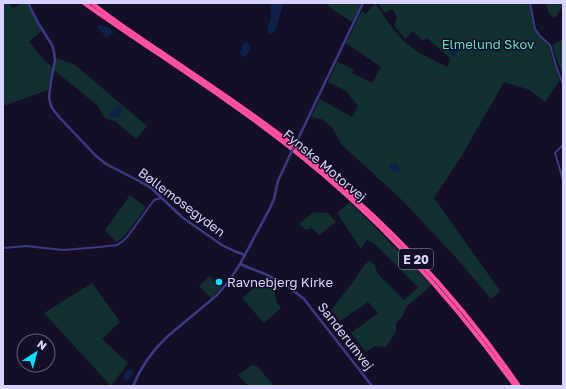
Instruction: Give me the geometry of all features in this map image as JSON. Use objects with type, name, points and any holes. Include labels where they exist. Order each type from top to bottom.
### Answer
[{"type":"highway","name":"Fynske Motorvej","points":[[84,3],[239,110],[291,148],[339,188],[409,256],[434,284],[464,319],[515,386]]},
{"type":"highway","name":"Fynske Motorvej","points":[[92,3],[119,24],[241,106],[293,144],[357,199],[429,272],[465,314],[504,364],[519,386]]},
{"type":"street","name":"Bøllemosegyden","points":[[28,3],[38,23],[50,40],[54,52],[55,60],[49,97],[52,108],[60,118],[96,156],[106,164],[139,181],[157,194],[183,218],[222,244],[245,255]]},
{"type":"street","points":[[133,386],[140,370],[153,351],[168,336],[218,295],[230,281],[272,203],[278,181],[363,3]]},
{"type":"street","points":[[530,3],[535,29],[550,45],[563,84]]},
{"type":"street","points":[[563,145],[556,152],[555,156],[563,180]]},
{"type":"street","points":[[3,248],[26,246],[63,250],[117,244],[128,236],[157,194]]},
{"type":"street","points":[[154,200],[161,198]]},
{"type":"street","name":"Sanderumvej","points":[[240,264],[280,282],[304,299],[372,386]]},
{"type":"green space","points":[[3,3],[9,3],[13,9],[21,3],[27,3],[41,31],[29,42],[52,67],[48,90],[3,106]]},
{"type":"green space","points":[[327,3],[362,3],[352,22],[328,6]]},
{"type":"green space","name":"Elmelund Skov","points":[[375,3],[391,26],[405,42],[423,55],[448,67],[450,58],[427,38],[423,41],[413,31],[405,39],[394,25],[397,17],[393,9],[385,13],[378,3],[529,3],[534,29],[549,47],[560,80],[545,102],[530,90],[504,82],[461,157],[434,198],[500,291],[491,299],[459,261],[404,202],[341,144],[332,127],[321,119],[311,117],[320,99],[352,117],[358,106],[346,91],[328,82],[337,62],[354,69],[352,73],[372,83],[381,67],[346,43],[362,11],[366,14]]},
{"type":"green space","points":[[546,3],[563,3],[563,6],[555,18],[549,14]]},
{"type":"green space","points":[[563,39],[563,77],[552,45]]},
{"type":"green space","points":[[57,58],[75,65],[147,126],[136,139],[115,121],[104,117],[98,106],[54,70]]},
{"type":"green space","points":[[130,195],[146,207],[123,237],[116,242],[105,230]]},
{"type":"green space","points":[[350,202],[432,285],[407,306],[402,317],[396,323],[396,332],[386,347],[374,346],[366,352],[351,333],[378,313],[368,302],[340,321],[331,310],[365,264],[370,261],[374,264],[378,274],[404,300],[418,287],[375,244],[367,240],[361,249],[337,213]]},
{"type":"green space","points":[[314,212],[328,213],[336,222],[319,235],[312,228],[306,230],[299,224]]},
{"type":"green space","points":[[210,276],[222,287],[211,298],[199,286]]},
{"type":"green space","points":[[266,278],[273,285],[277,303],[281,308],[264,323],[242,298]]},
{"type":"green space","points":[[92,283],[120,322],[102,339],[128,363],[111,386],[44,313]]},
{"type":"green space","points":[[252,365],[258,367],[274,386],[248,386],[238,375]]},
{"type":"water","points":[[270,3],[284,3],[275,31],[269,34],[267,29],[271,18]]},
{"type":"water","points":[[100,25],[109,28],[114,33],[106,37],[98,28]]},
{"type":"water","points":[[457,40],[458,53],[456,56],[453,56],[451,55],[450,49]]},
{"type":"water","points":[[246,42],[250,47],[249,52],[245,57],[240,53],[243,44]]},
{"type":"water","points":[[119,105],[122,109],[121,114],[115,118],[109,117],[112,110]]},
{"type":"water","points":[[396,163],[401,171],[399,172],[391,170],[389,167],[391,164]]},
{"type":"water","points":[[129,369],[133,370],[133,374],[130,379],[126,381],[123,377]]},
{"type":"place","name":"Ravnebjerg Kirke","points":[[219,282]]}]
